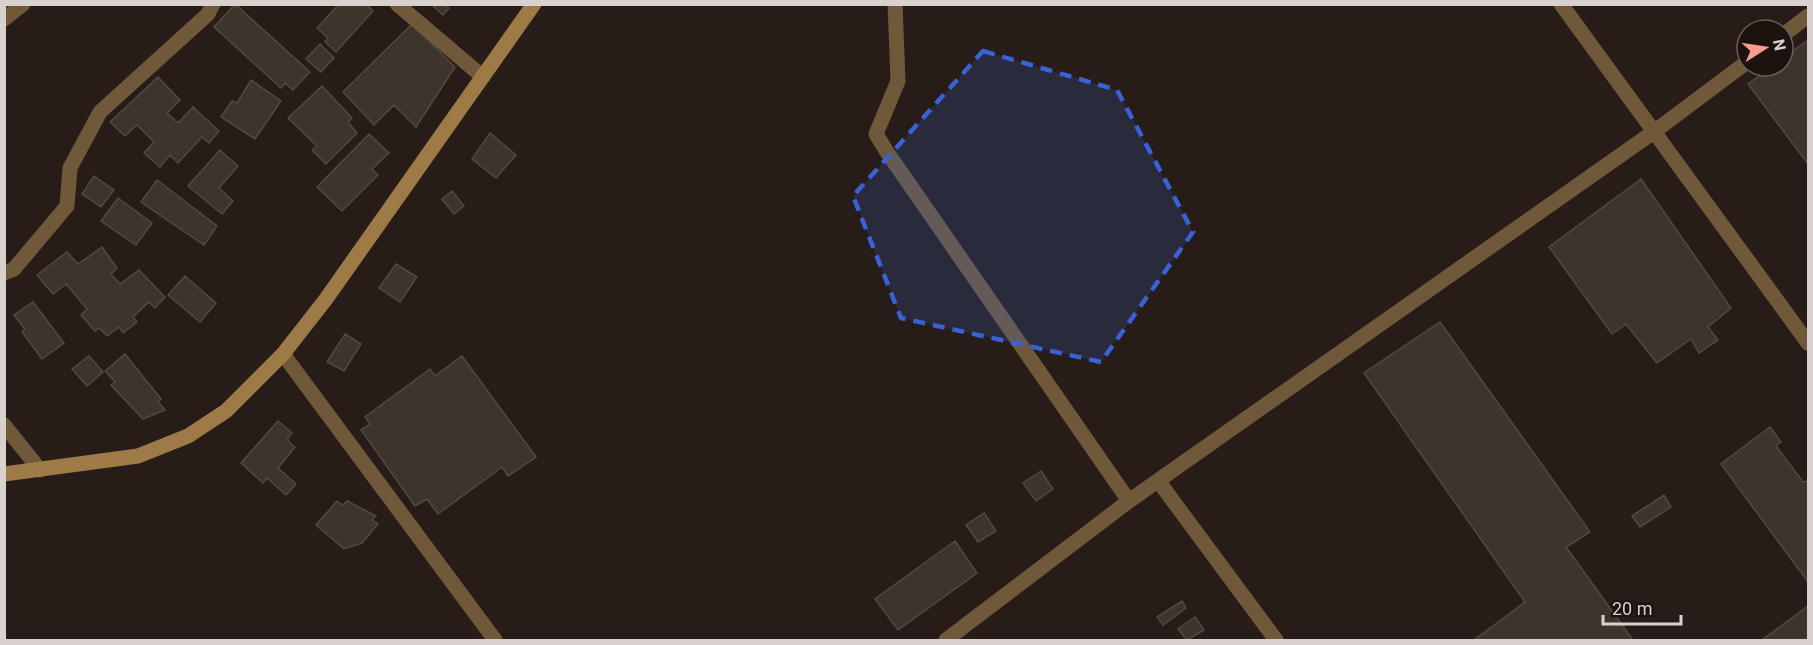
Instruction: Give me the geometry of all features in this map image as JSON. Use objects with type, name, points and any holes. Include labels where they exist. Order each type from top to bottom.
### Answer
[{"type":"street","points":[[4,19],[23,4]]},
{"type":"street","points":[[4,273],[14,269],[66,206],[70,168],[100,112],[208,14],[213,4]]},
{"type":"street","points":[[397,4],[483,76]]},
{"type":"street","points":[[4,474],[138,456],[188,436],[226,411],[283,354],[326,299],[534,4]]},
{"type":"street","points":[[895,4],[898,81],[876,134],[1129,501]]},
{"type":"street","points":[[1561,4],[1809,343]]},
{"type":"street","points":[[1795,26],[1809,16]]},
{"type":"street","points":[[946,640],[1129,501],[1655,131],[1735,71]]},
{"type":"street","points":[[283,354],[495,640]]},
{"type":"street","points":[[4,425],[40,470]]},
{"type":"street","points":[[1159,482],[1276,640]]},
{"type":"highlighted area","points":[[983,51],[1117,90],[1193,232],[1101,362],[901,318],[853,196]]},
{"type":"building","points":[[235,4],[310,72],[293,90],[285,83],[281,88],[214,27]]},
{"type":"building","points":[[339,4],[366,4],[373,11],[336,52],[325,42],[328,38],[317,28]]},
{"type":"building","points":[[431,4],[444,4],[449,8],[443,15]]},
{"type":"building","points":[[412,24],[455,67],[416,127],[394,105],[374,125],[343,92]]},
{"type":"building","points":[[1808,40],[1808,164],[1748,84],[1756,78],[1795,78],[1795,49]]},
{"type":"building","points":[[320,44],[334,58],[321,72],[306,59]]},
{"type":"building","points":[[158,77],[180,100],[167,113],[178,123],[193,107],[219,131],[209,143],[202,137],[178,163],[170,155],[160,167],[144,153],[154,142],[137,125],[125,136],[110,122]]},
{"type":"building","points":[[251,80],[281,101],[255,139],[221,117],[232,101],[237,103]]},
{"type":"building","points":[[322,86],[352,118],[348,122],[357,133],[326,164],[312,150],[317,146],[288,118]]},
{"type":"building","points":[[490,133],[516,155],[496,178],[472,159]]},
{"type":"building","points":[[369,134],[389,153],[372,169],[378,175],[342,211],[317,187]]},
{"type":"building","points":[[220,150],[238,166],[219,188],[233,201],[222,214],[188,186]]},
{"type":"building","points":[[94,176],[114,190],[101,207],[82,194]]},
{"type":"building","points":[[1641,179],[1731,308],[1708,327],[1718,340],[1699,353],[1691,339],[1657,363],[1626,324],[1612,334],[1549,247]]},
{"type":"building","points":[[157,180],[217,226],[204,245],[141,202]]},
{"type":"building","points":[[452,191],[464,206],[454,214],[442,199]]},
{"type":"building","points":[[118,198],[152,223],[136,245],[101,221]]},
{"type":"building","points":[[102,247],[117,268],[111,274],[120,284],[139,270],[165,297],[155,308],[149,302],[133,317],[137,322],[123,333],[119,327],[107,336],[99,328],[95,331],[81,315],[87,309],[66,284],[53,294],[37,275],[67,252],[78,264]]},
{"type":"building","points":[[396,264],[417,277],[400,302],[379,288]]},
{"type":"building","points":[[185,276],[216,303],[200,322],[168,295]]},
{"type":"building","points":[[33,302],[64,343],[42,359],[22,332],[25,329],[14,315]]},
{"type":"building","points":[[1440,322],[1590,532],[1566,547],[1633,640],[1474,640],[1525,602],[1364,373]]},
{"type":"building","points":[[345,334],[361,344],[344,371],[327,362]]},
{"type":"building","points":[[125,354],[161,399],[158,402],[165,410],[143,419],[111,385],[115,382],[105,371]]},
{"type":"building","points":[[89,356],[103,372],[87,386],[72,369]]},
{"type":"building","points":[[462,356],[536,457],[508,476],[502,467],[438,514],[427,499],[415,506],[361,430],[370,424],[365,417],[430,369],[435,376]]},
{"type":"building","points":[[278,421],[292,433],[287,440],[295,447],[278,468],[296,484],[286,495],[267,478],[263,483],[241,463]]},
{"type":"building","points":[[1770,427],[1781,442],[1776,446],[1803,482],[1808,481],[1808,582],[1721,464]]},
{"type":"building","points":[[1041,471],[1053,489],[1036,501],[1023,483]]},
{"type":"building","points":[[1664,495],[1671,507],[1640,527],[1632,516]]},
{"type":"building","points":[[337,501],[343,505],[347,501],[376,516],[372,520],[378,524],[362,543],[344,549],[316,525]]},
{"type":"building","points":[[984,513],[996,531],[978,542],[966,525]]},
{"type":"building","points":[[955,541],[977,573],[898,630],[875,599]]},
{"type":"building","points":[[1182,601],[1186,608],[1163,625],[1157,617]]},
{"type":"building","points":[[1808,606],[1808,640],[1762,640]]},
{"type":"building","points":[[1195,617],[1204,630],[1187,640],[1178,629]]}]
